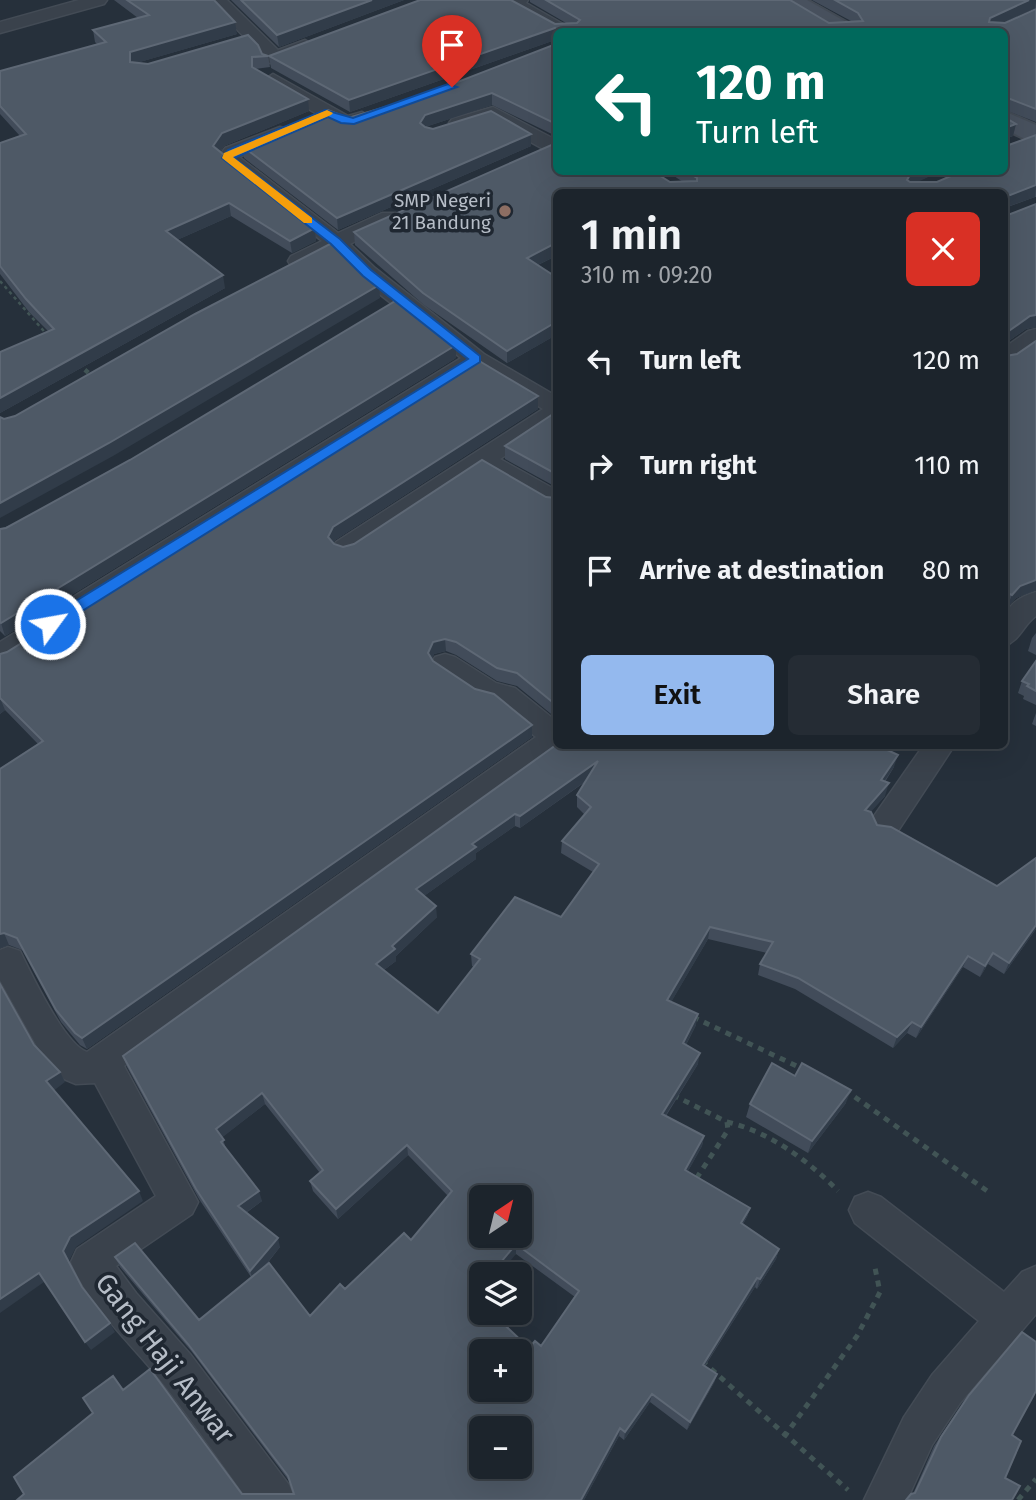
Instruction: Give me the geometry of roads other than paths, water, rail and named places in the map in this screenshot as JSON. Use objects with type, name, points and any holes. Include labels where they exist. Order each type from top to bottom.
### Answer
[{"type":"main road","points":[[790,0],[840,28]]},
{"type":"main road","points":[[1008,121],[1029,139]]},
{"type":"street","points":[[0,28],[98,0]]},
{"type":"street","points":[[217,0],[271,54],[267,67]]},
{"type":"street","points":[[519,0],[515,2],[519,6],[560,28]]},
{"type":"street","points":[[229,44],[254,37]]},
{"type":"street","points":[[267,67],[328,37]]},
{"type":"street","points":[[267,67],[328,113],[348,122],[376,114]]},
{"type":"street","points":[[328,113],[232,152],[228,158],[335,242],[398,299],[476,359],[553,403]]},
{"type":"street","points":[[444,129],[493,113],[553,145]]},
{"type":"street","points":[[531,156],[553,146]]},
{"type":"street","points":[[282,270],[335,242],[408,210]]},
{"type":"street","points":[[375,313],[398,299]]},
{"type":"street","points":[[1008,357],[1036,336]]},
{"type":"street","points":[[0,655],[476,359]]},
{"type":"street","points":[[345,548],[553,413]]},
{"type":"street","points":[[483,460],[553,499]]},
{"type":"street","points":[[1008,630],[1019,614],[1036,602]]},
{"type":"street","points":[[445,664],[486,691],[505,696],[553,736]]},
{"type":"street","points":[[0,966],[8,961],[43,1030],[68,1060],[76,1068],[93,1068],[553,740]]},
{"type":"street","points":[[885,825],[937,749]]},
{"type":"street","name":"Gang Haji Anwar","points":[[101,1064],[112,1078],[179,1202],[90,1262],[122,1307],[176,1368],[274,1500]]},
{"type":"street","points":[[854,1205],[1007,1318]]},
{"type":"street","points":[[868,1496],[918,1431],[946,1389],[1036,1285]]},
{"type":"place","name":"SMP Negeri 21 Bandung","points":[[505,211]]}]
